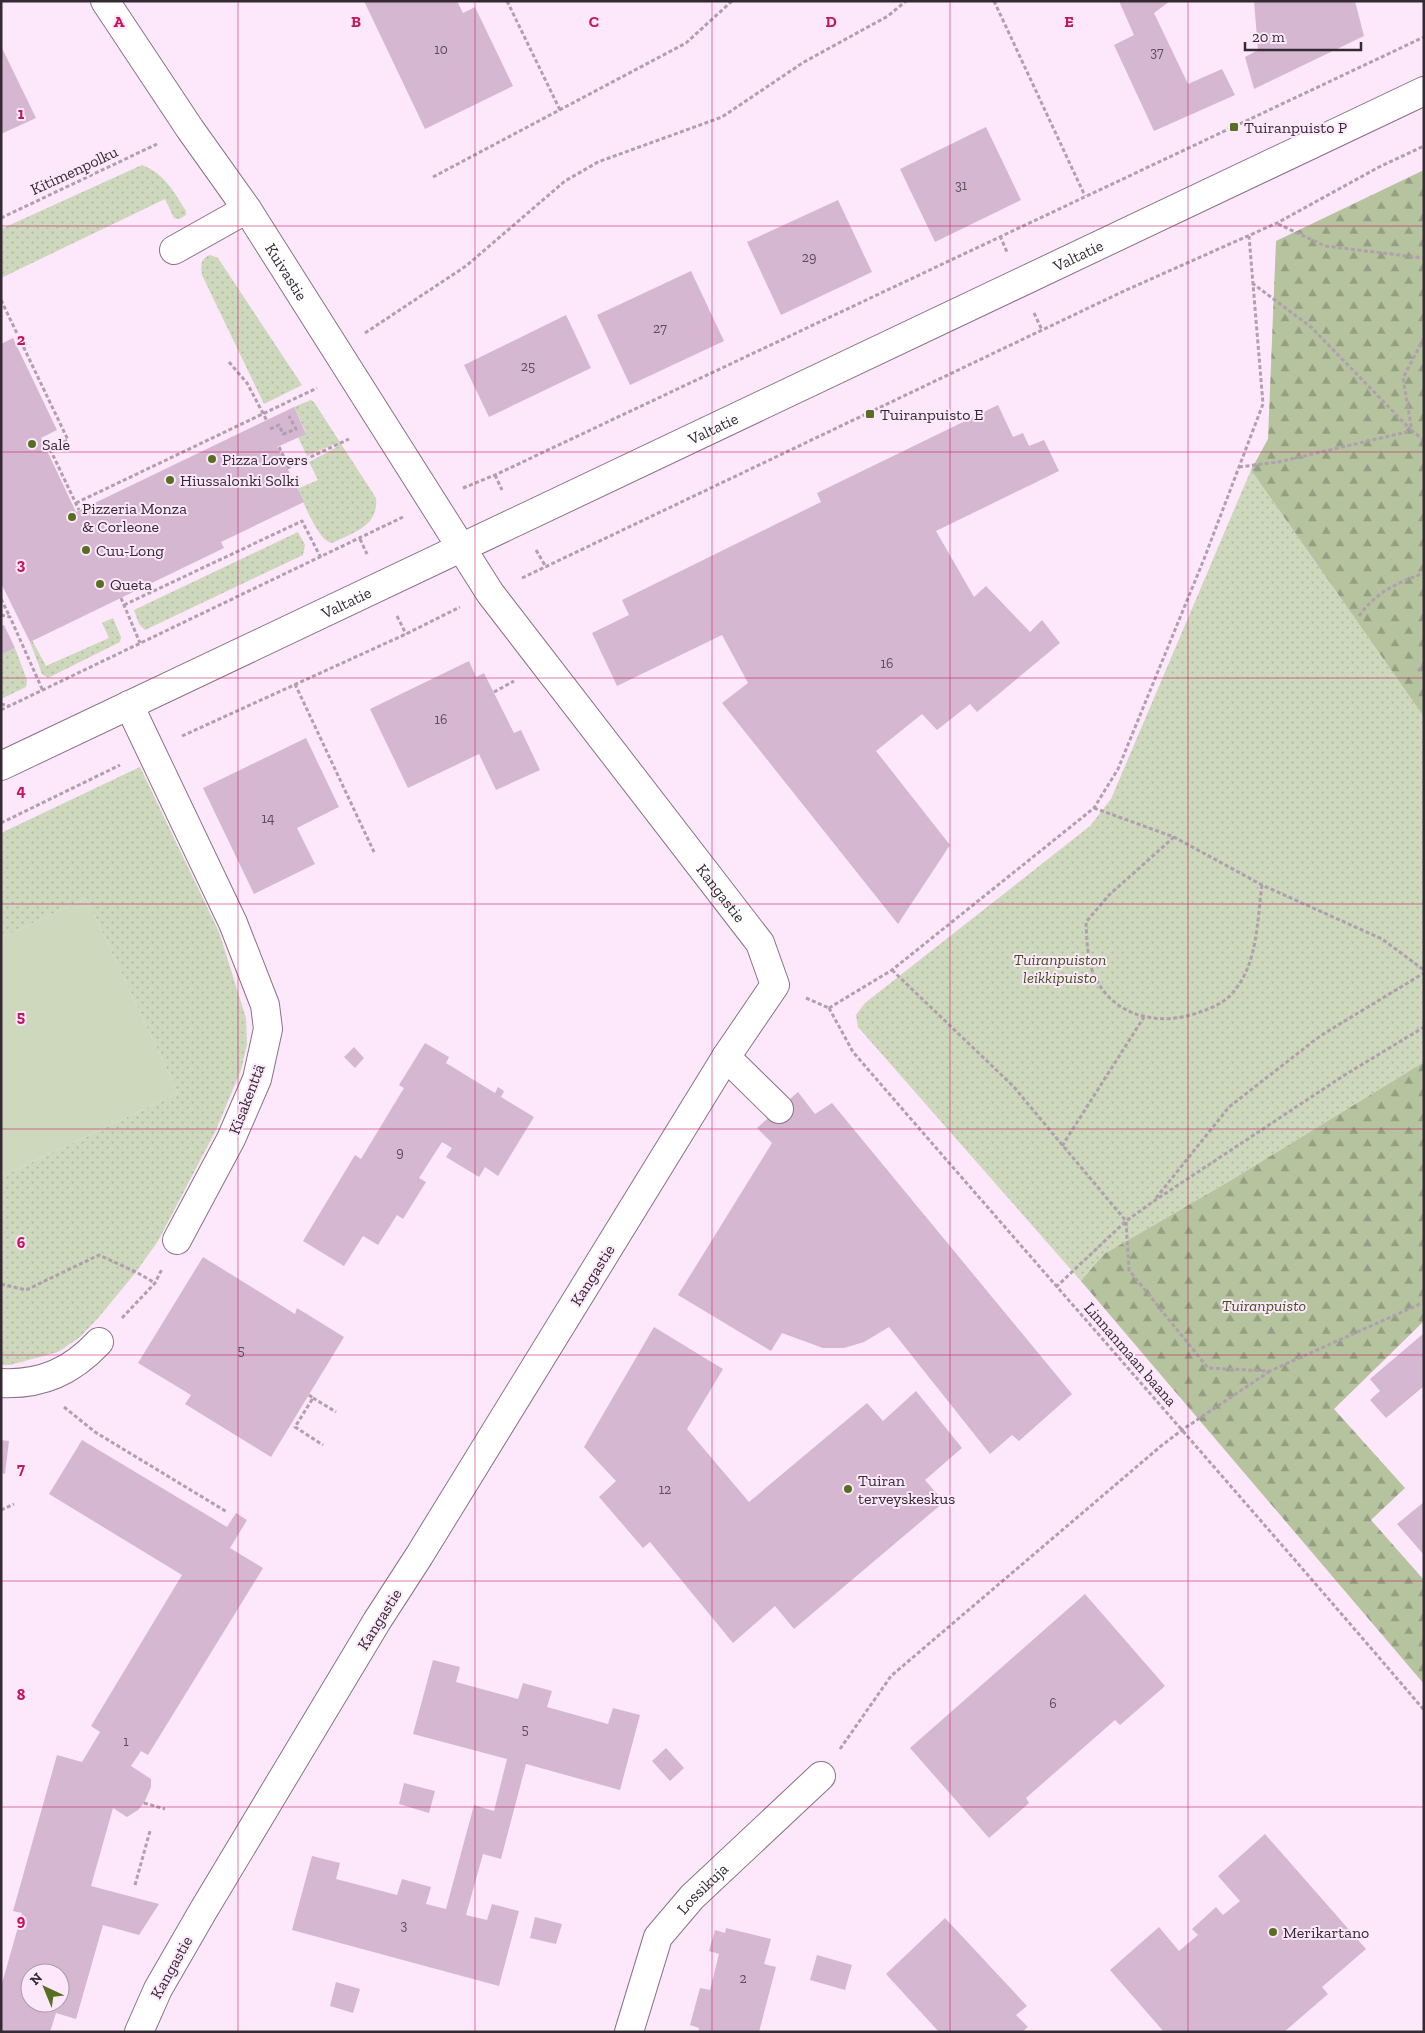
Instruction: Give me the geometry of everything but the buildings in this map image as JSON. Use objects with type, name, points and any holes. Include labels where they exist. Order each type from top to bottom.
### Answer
[{"type":"street","name":"Kuivastie","points":[[105,1],[190,129],[247,209],[461,548]]},
{"type":"street","name":"Valtatie","points":[[1,766],[1424,91]]},
{"type":"street","points":[[174,250],[247,209]]},
{"type":"street","name":"Kangastie","points":[[138,2032],[158,1989],[198,1919],[377,1620],[419,1556],[726,1057],[775,986],[760,943],[490,593],[461,548]]},
{"type":"street","name":"Kisakenttä","points":[[129,705],[233,923],[265,1005],[268,1029],[257,1079],[231,1139],[177,1240]]},
{"type":"street","points":[[726,1057],[779,1109]]},
{"type":"street","points":[[1,1383],[31,1381],[70,1368],[85,1357],[99,1342]]},
{"type":"street","name":"Lossikuja","points":[[629,2032],[658,1936],[692,1897],[821,1776]]},
{"type":"path","points":[[507,1],[560,110]]},
{"type":"path","points":[[433,177],[686,43],[732,1]]},
{"type":"path","points":[[364,334],[466,266],[565,181],[598,162],[722,117],[804,62],[888,16],[906,1]]},
{"type":"path","points":[[994,1],[1085,196]]},
{"type":"path","points":[[1,710],[396,522],[432,501],[495,475],[1424,37]]},
{"type":"path","name":"Kitimenpolku","points":[[1,218],[156,144]]},
{"type":"path","points":[[1,822],[870,414],[1116,295],[1278,224],[1378,167],[1424,146]]},
{"type":"path","points":[[1278,224],[1325,246],[1424,258]]},
{"type":"path","points":[[1249,236],[1263,404],[1204,559],[1118,768],[1094,808],[892,970],[1013,1086],[1126,1222],[1129,1270],[1208,1368],[1270,1371]]},
{"type":"path","points":[[1252,283],[1311,327],[1412,431],[1424,440]]},
{"type":"path","points":[[1,300],[68,440],[50,449],[79,510]]},
{"type":"path","points":[[1412,431],[1403,378],[1424,338]]},
{"type":"path","points":[[229,362],[246,383],[267,421]]},
{"type":"path","points":[[76,503],[317,388]]},
{"type":"path","points":[[270,429],[279,425],[283,434],[296,429],[289,416]]},
{"type":"path","points":[[1239,467],[1278,462],[1412,431]]},
{"type":"path","points":[[279,447],[288,468],[349,439]]},
{"type":"path","points":[[124,605],[302,521],[321,558]]},
{"type":"path","points":[[1359,616],[1367,604],[1395,584],[1424,574]]},
{"type":"path","points":[[121,598],[140,643]]},
{"type":"path","points":[[1,599],[43,690]]},
{"type":"path","points":[[1,615],[10,617]]},
{"type":"path","points":[[1418,671],[1424,663]]},
{"type":"path","points":[[494,692],[515,681]]},
{"type":"path","points":[[295,684],[374,852]]},
{"type":"path","points":[[1,704],[10,706]]},
{"type":"path","points":[[1094,808],[1174,837],[1262,885],[1382,939],[1424,972],[1320,1036],[1229,1107],[1154,1201]]},
{"type":"path","points":[[1174,837],[1108,895],[1086,922],[1087,951],[1097,981],[1113,1000],[1128,1010],[1144,1017],[1162,1020],[1188,1017],[1218,1006],[1234,991],[1250,965],[1262,885]]},
{"type":"path","name":"Linnanmaan baana","points":[[892,970],[829,1008],[853,1052],[1056,1287],[1248,1504],[1424,1710]]},
{"type":"path","points":[[1062,1146],[1144,1017]]},
{"type":"path","points":[[1056,1287],[1126,1222],[1154,1201],[1343,1076],[1424,1027]]},
{"type":"path","points":[[99,1342],[155,1283],[177,1240]]},
{"type":"path","points":[[1,1284],[26,1290],[99,1255],[155,1283]]},
{"type":"path","points":[[821,1776],[892,1676],[1182,1430],[1270,1371],[1420,1304],[1424,1304]]},
{"type":"path","points":[[31,1381],[96,1432],[227,1512]]},
{"type":"path","points":[[308,1395],[336,1412]]},
{"type":"path","points":[[313,1398],[295,1428],[323,1445]]},
{"type":"path","points":[[1,1510],[14,1504]]},
{"type":"path","points":[[144,1803],[165,1809]]},
{"type":"path","points":[[135,1885],[150,1831]]},
{"type":"green space","points":[[142,165],[163,178],[186,211],[186,215],[179,219],[174,218],[165,199],[1,278],[1,229]]},
{"type":"green space","points":[[1424,170],[1424,717],[1251,470],[1268,439],[1276,241]]},
{"type":"green space","points":[[210,255],[218,258],[302,385],[264,404],[202,275],[201,268],[204,258]]},
{"type":"green space","points":[[311,400],[376,498],[376,508],[369,522],[356,532],[332,543],[322,536],[307,511],[297,489],[318,480],[309,462],[339,446],[337,443],[307,456],[298,437],[306,433],[294,407]]},
{"type":"green space","name":"Tuiranpuiston leikkipuisto","points":[[1251,470],[1424,717],[1424,1062],[1228,1182],[1104,1254],[1081,1281],[858,1027],[856,1015],[865,1003],[1090,826],[1111,799]]},
{"type":"green space","points":[[298,532],[305,545],[303,555],[145,630],[139,624],[134,610]]},
{"type":"green space","points":[[113,618],[121,637],[120,642],[48,678],[42,674],[30,642],[32,640],[46,666],[109,638],[102,623]]},
{"type":"green space","points":[[15,648],[27,680],[26,687],[1,699],[1,655]]},
{"type":"green space","points":[[140,767],[219,932],[246,1018],[247,1044],[241,1070],[216,1130],[158,1241],[136,1272],[80,1337],[58,1352],[10,1365],[1,1365],[1,1177],[178,1093],[86,898],[1,938],[1,833]]},
{"type":"green space","points":[[86,898],[178,1093],[1,1177],[1,938]]},
{"type":"green space","name":"Tuiranpuisto","points":[[1424,1062],[1424,1321],[1334,1409],[1405,1488],[1371,1520],[1424,1580],[1424,1684],[1081,1281],[1104,1254],[1228,1182]]},
{"type":"place","name":"Tuiranpuisto P","points":[[1234,127]]},
{"type":"place","name":"Tuiranpuisto E","points":[[870,414]]},
{"type":"place","name":"Sale","points":[[32,444]]},
{"type":"place","name":"Pizza Lovers","points":[[212,459]]},
{"type":"place","name":"Hiussalonki Solki","points":[[170,480]]},
{"type":"place","name":"Pizzeria Monza & Corleone","points":[[72,517]]},
{"type":"place","name":"Cuu-Long","points":[[86,550]]},
{"type":"place","name":"Queta","points":[[100,584]]},
{"type":"place","name":"Tuiran terveyskeskus","points":[[848,1489]]},
{"type":"place","name":"Merikartano","points":[[1273,1932]]}]
